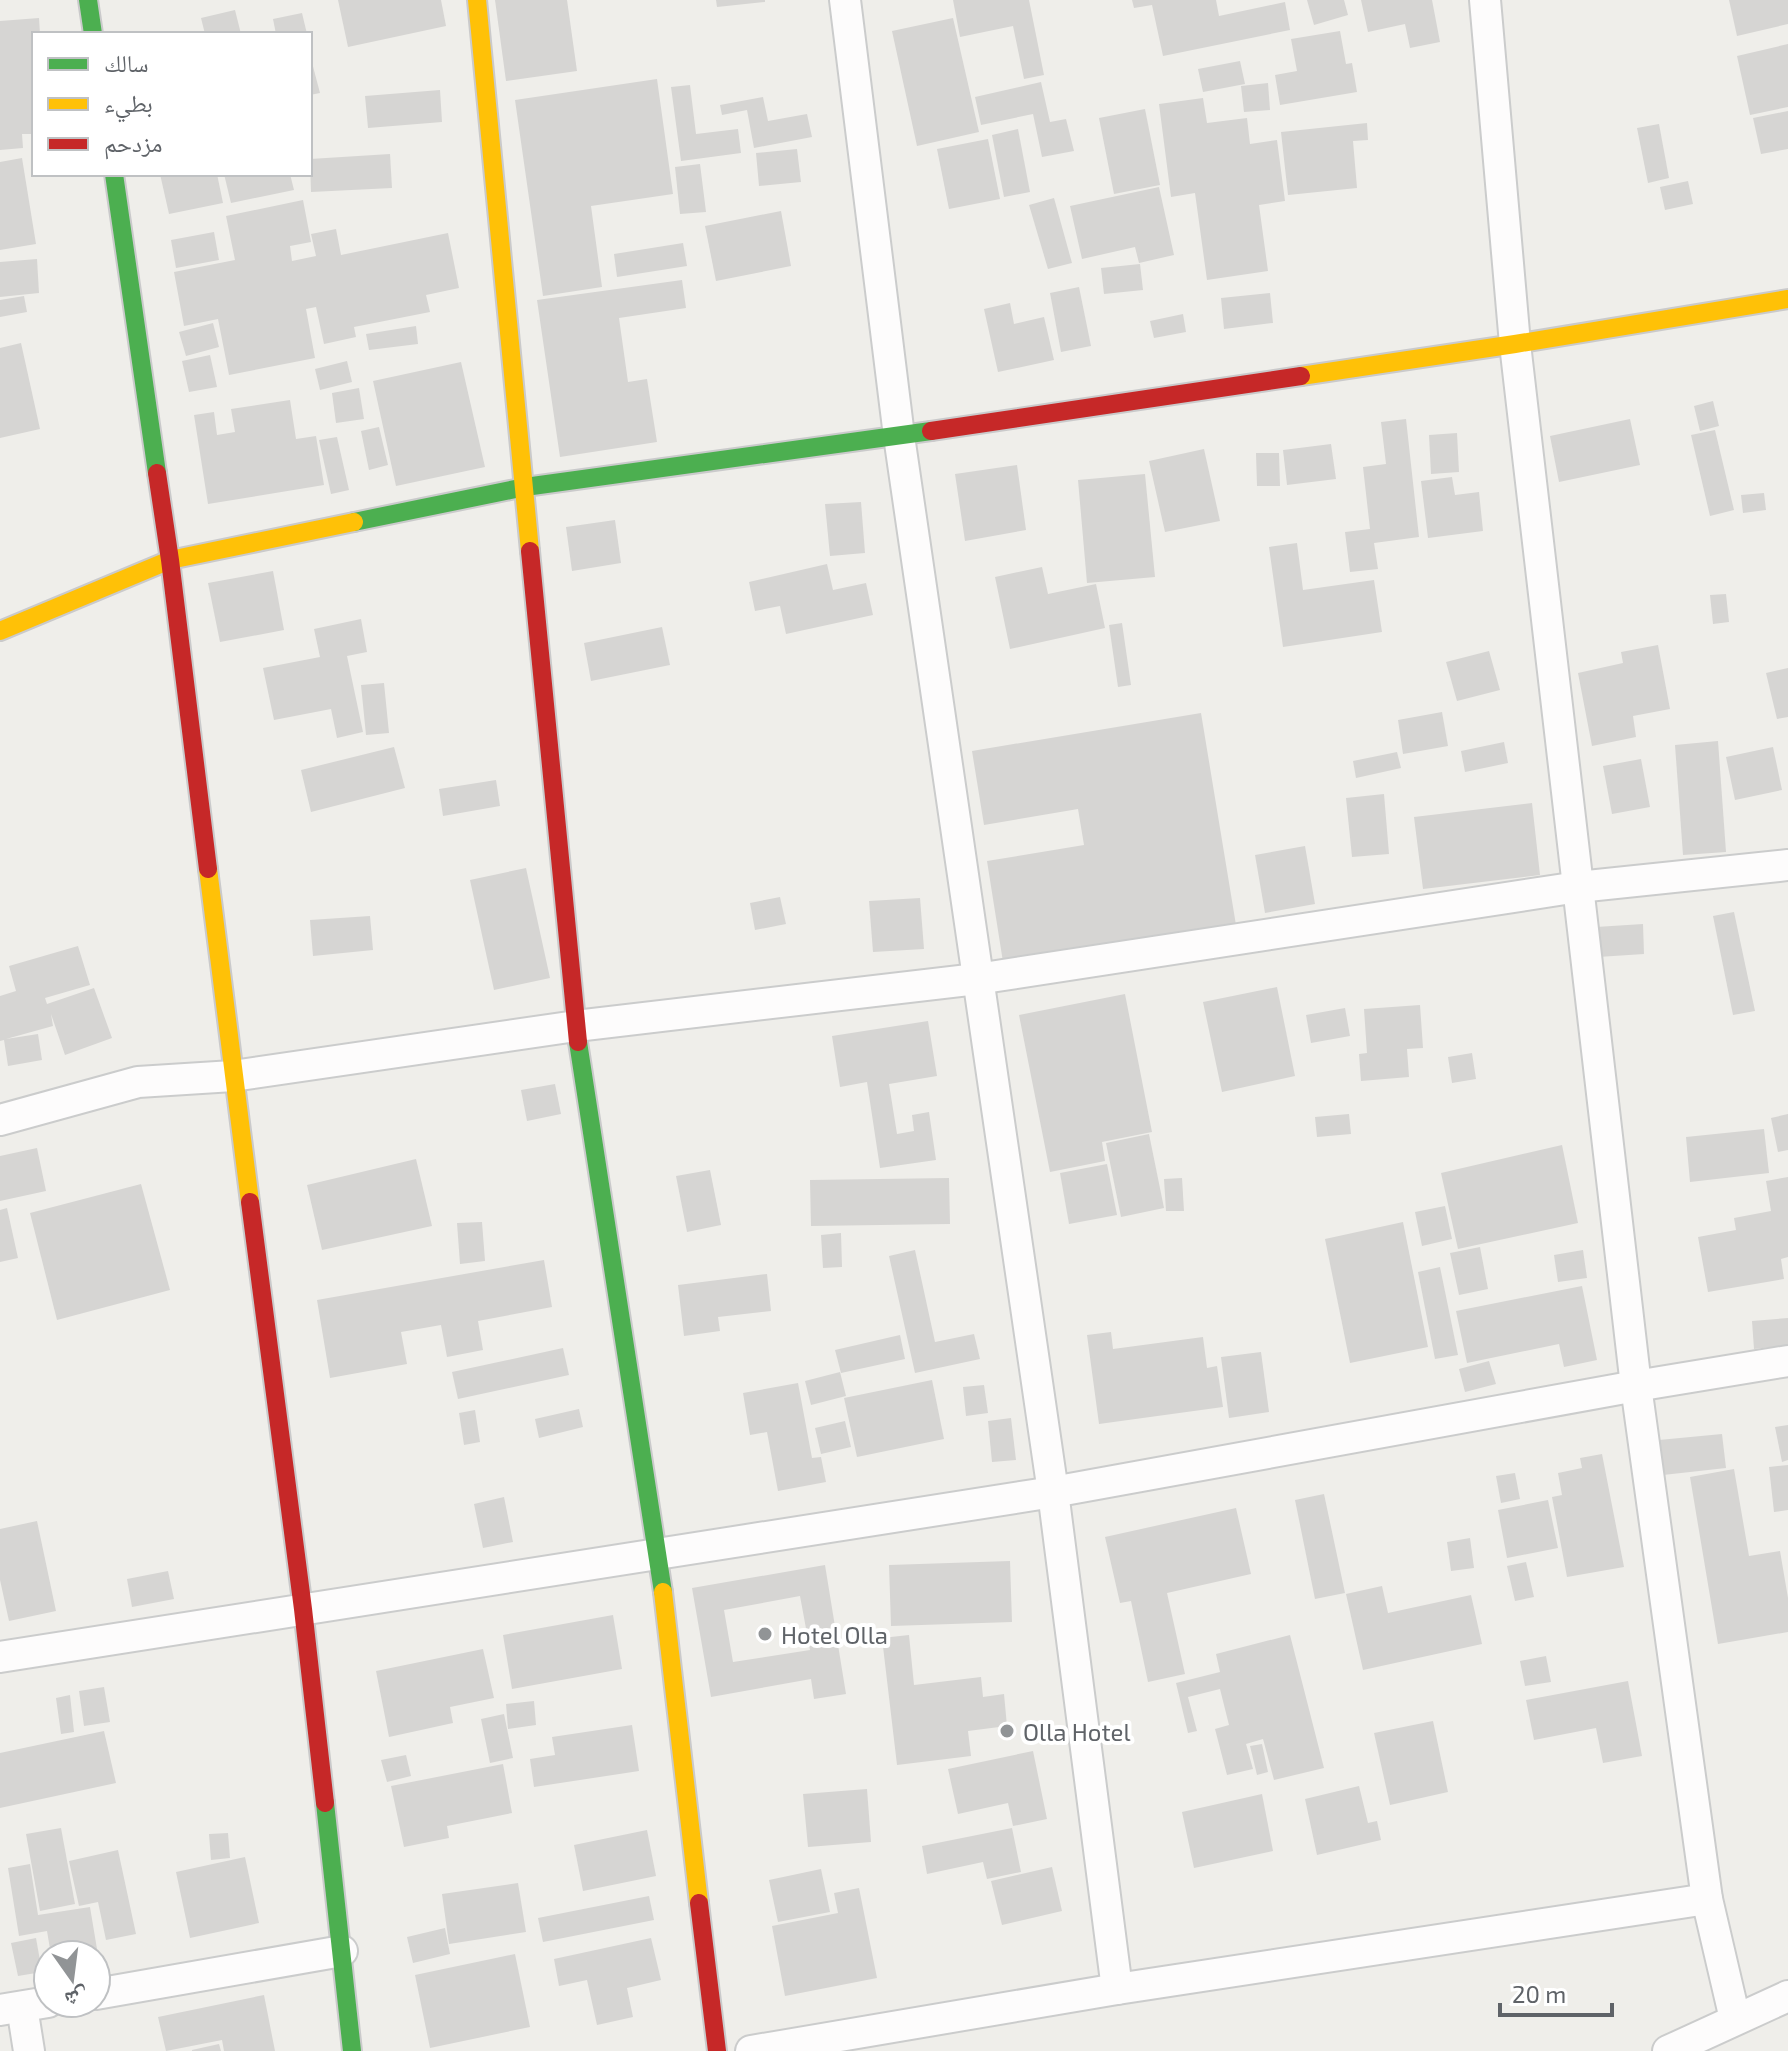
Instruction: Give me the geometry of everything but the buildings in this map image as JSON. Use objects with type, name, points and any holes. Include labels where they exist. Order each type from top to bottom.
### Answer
[{"type":"street","points":[[88,0],[93,32]]},
{"type":"street","points":[[477,0],[576,1026],[658,1554],[717,2051]]},
{"type":"street","points":[[845,0],[899,436],[1053,1492],[1117,1989]]},
{"type":"street","points":[[1485,0],[1515,344],[1636,1386],[1707,1899],[1735,2019]]},
{"type":"street","points":[[114,176],[170,560],[233,1076],[303,1609],[352,2051]]},
{"type":"street","points":[[0,631],[170,560],[525,487],[899,436],[1515,344],[1788,299]]},
{"type":"street","points":[[0,1120],[138,1082],[233,1076],[576,1026],[977,979],[1578,887],[1788,865]]},
{"type":"street","points":[[0,1657],[1053,1492],[1788,1361]]},
{"type":"street","points":[[751,2051],[1117,1989],[1707,1899]]},
{"type":"street","points":[[112,1991],[342,1951]]},
{"type":"street","points":[[1668,2051],[1788,1996]]},
{"type":"street","points":[[23,2007],[29,2051]]},
{"type":"traffic: fast","points":[[88,0],[93,32]]},
{"type":"traffic: fast","points":[[114,176],[157,473]]},
{"type":"traffic: fast","points":[[354,522],[525,487],[931,431]]},
{"type":"traffic: fast","points":[[578,1042],[663,1592]]},
{"type":"traffic: fast","points":[[325,1803],[352,2051]]},
{"type":"traffic: slow","points":[[477,0],[530,551]]},
{"type":"traffic: slow","points":[[1301,376],[1788,299]]},
{"type":"traffic: slow","points":[[0,631],[170,560],[354,522]]},
{"type":"traffic: slow","points":[[208,869],[250,1202]]},
{"type":"traffic: slow","points":[[663,1592],[699,1903]]},
{"type":"traffic: jam","points":[[931,431],[1301,376]]},
{"type":"traffic: jam","points":[[157,473],[208,869]]},
{"type":"traffic: jam","points":[[530,551],[578,1042]]},
{"type":"traffic: jam","points":[[250,1202],[325,1803]]},
{"type":"traffic: jam","points":[[699,1903],[717,2051]]},
{"type":"place","name":"Hotel Olla","points":[[765,1634]]},
{"type":"place","name":"Olla Hotel","points":[[1007,1731]]}]
